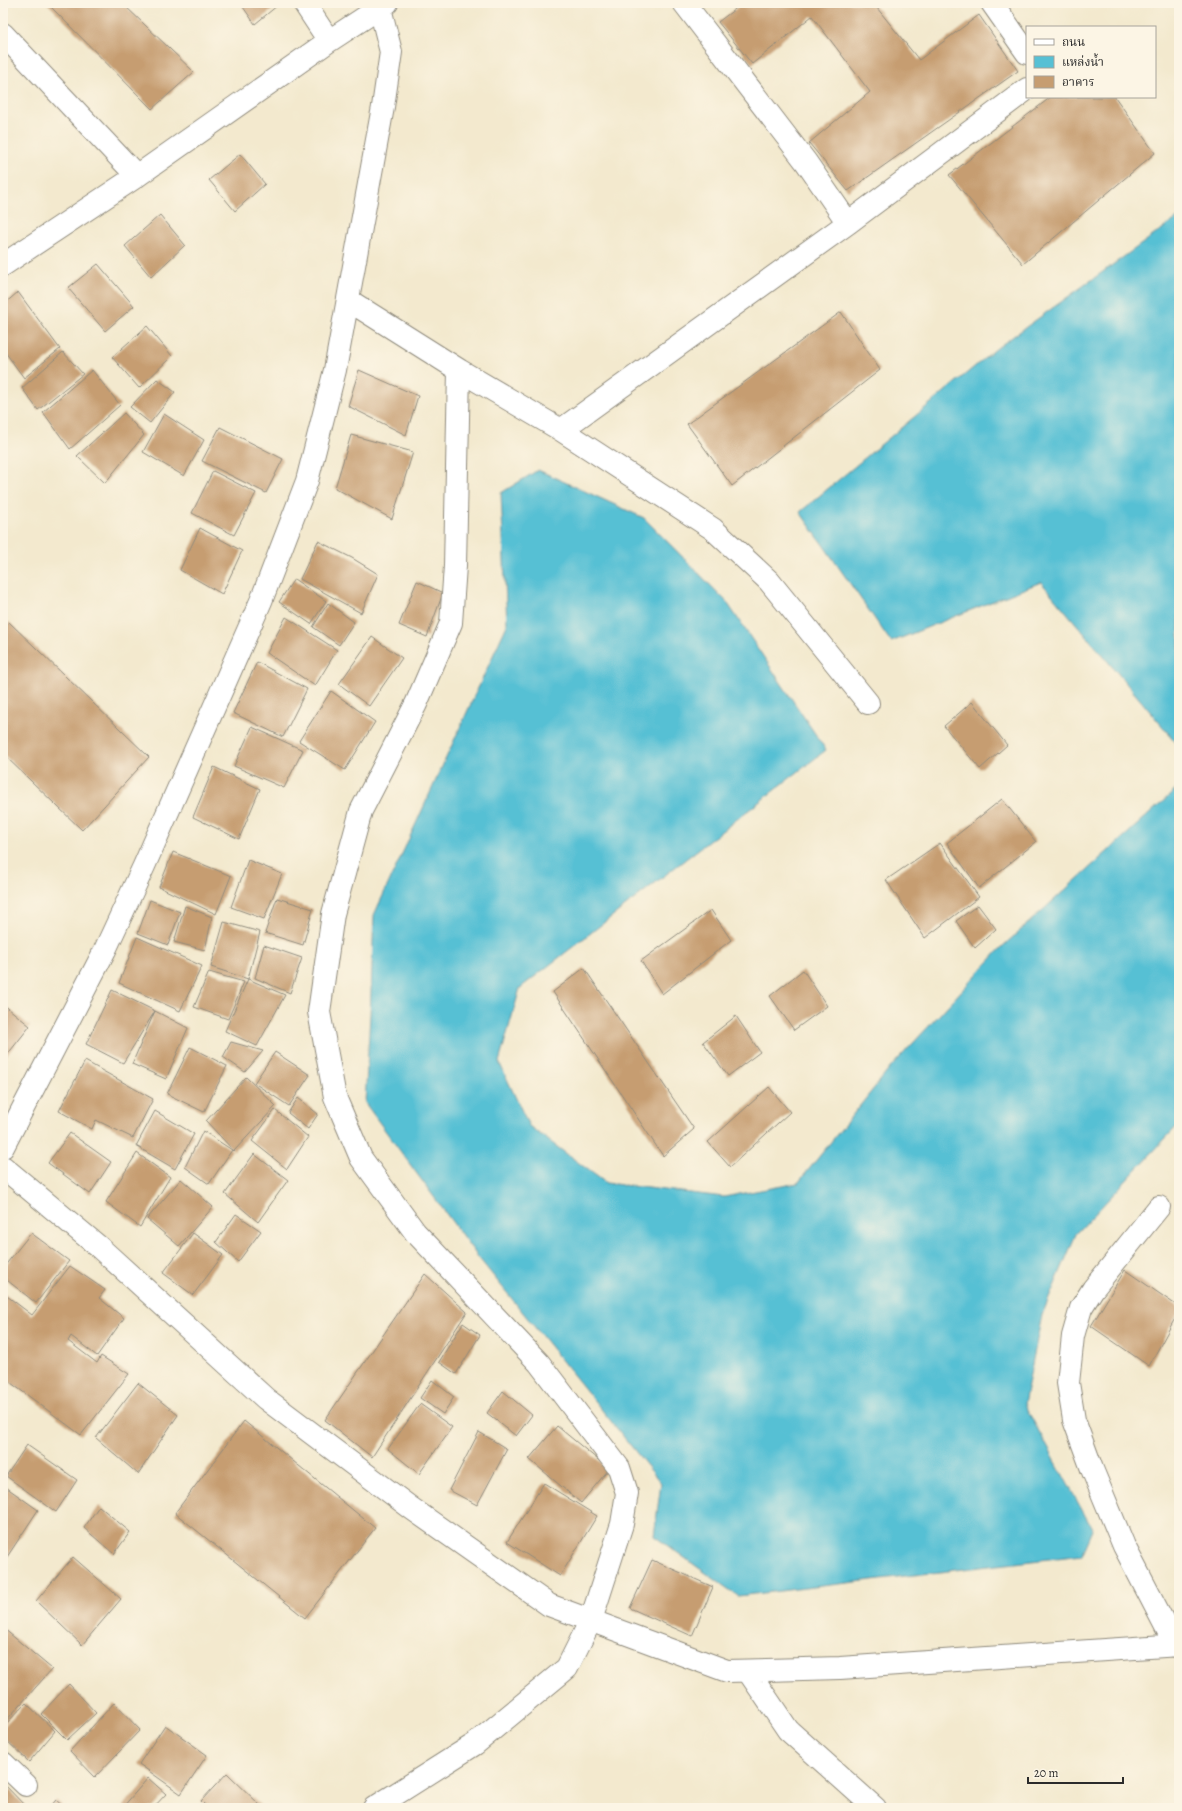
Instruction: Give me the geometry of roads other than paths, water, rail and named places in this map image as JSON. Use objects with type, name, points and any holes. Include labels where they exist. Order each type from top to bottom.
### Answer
[{"type":"street","points":[[304,3],[329,41]]},
{"type":"street","points":[[992,3],[1026,52]]},
{"type":"street","points":[[690,5],[806,162],[848,223]]},
{"type":"street","points":[[3,265],[137,176],[329,41],[384,6],[391,52],[383,107],[334,370],[307,481],[261,601],[105,950],[3,1147]]},
{"type":"street","points":[[3,34],[137,176]]},
{"type":"street","points":[[561,430],[848,223],[1026,91]]},
{"type":"street","points":[[348,300],[459,370],[561,430],[713,529],[770,581],[868,703]]},
{"type":"street","points":[[374,1808],[475,1744],[567,1668],[591,1620],[622,1524],[627,1493],[619,1468],[539,1363],[415,1232],[361,1158],[335,1096],[319,1012],[333,914],[361,811],[416,704],[451,623],[455,566],[459,370]]},
{"type":"street","points":[[3,1167],[99,1247],[266,1399],[411,1508],[549,1605],[727,1671],[840,1668],[1178,1645],[1124,1546],[1092,1469],[1074,1420],[1068,1383],[1073,1336],[1081,1308],[1093,1289],[1159,1207]]},
{"type":"street","points":[[748,1671],[788,1730],[875,1808]]},
{"type":"street","points":[[3,1763],[26,1786]]},
{"type":"water","points":[[1179,217],[1179,746],[1041,582],[891,642],[800,512],[997,348]]},
{"type":"water","points":[[538,470],[644,518],[726,601],[826,750],[520,988],[499,1062],[529,1126],[606,1183],[724,1197],[798,1183],[891,1067],[1003,946],[1179,787],[1179,1124],[1076,1234],[1042,1315],[1024,1404],[1093,1530],[1082,1555],[738,1596],[654,1536],[661,1483],[478,1257],[365,1103],[374,915],[507,625],[501,493]]}]
